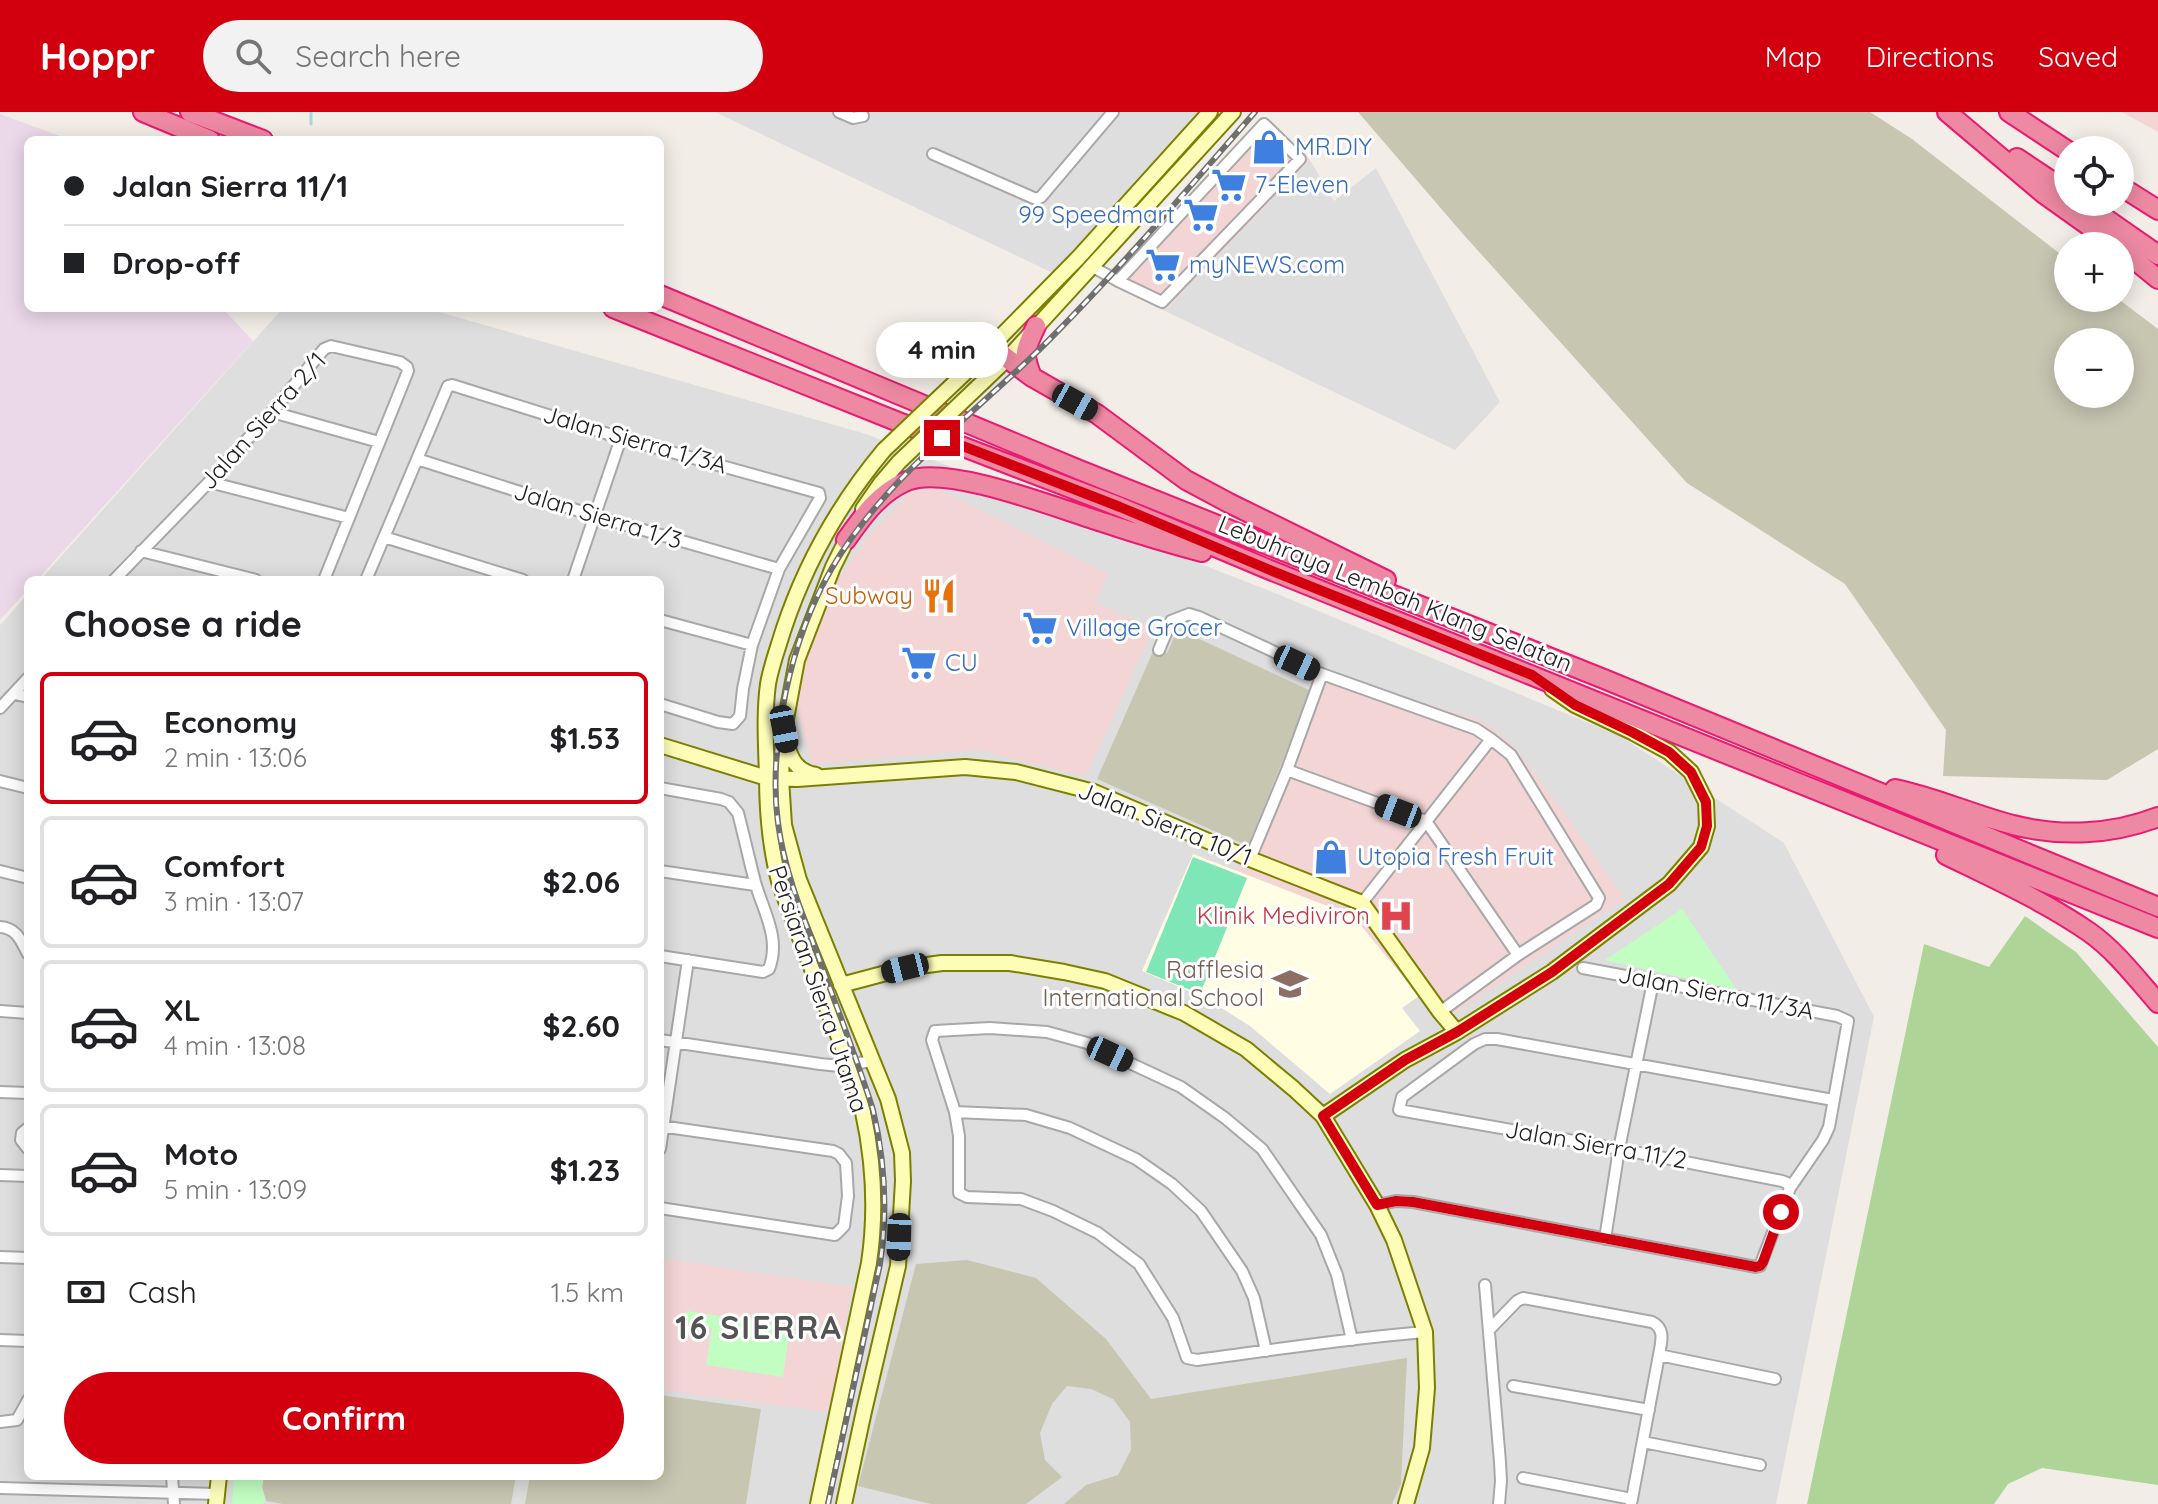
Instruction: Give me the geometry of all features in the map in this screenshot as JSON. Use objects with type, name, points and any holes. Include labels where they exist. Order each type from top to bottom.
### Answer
[{"type":"highway","points":[[143,112],[200,136]]},
{"type":"highway","points":[[190,112],[253,136]]},
{"type":"highway","points":[[1948,112],[2054,183]]},
{"type":"highway","points":[[1948,112],[2044,194],[2098,232]]},
{"type":"highway","points":[[2009,112],[2054,142]]},
{"type":"highway","points":[[2134,195],[2158,210]]},
{"type":"highway","points":[[2102,216],[2158,255]]},
{"type":"highway","points":[[2134,259],[2158,279]]},
{"type":"highway","name":"Lebuhraya Lembah Klang Selatan","points":[[664,297],[1077,469],[1604,679],[2158,907]]},
{"type":"highway","name":"Lebuhraya Lembah Klang Selatan","points":[[623,312],[1120,507],[2158,928]]},
{"type":"highway","points":[[1032,377],[1025,357],[1036,326]]},
{"type":"highway","points":[[1000,353],[1032,377],[1097,414],[1186,480],[1398,586],[1604,679]]},
{"type":"highway","points":[[846,540],[871,506],[889,491],[909,480],[933,477],[973,482],[1149,538],[1270,570]]},
{"type":"highway","points":[[1860,786],[1898,790],[2014,825],[2048,831],[2077,833],[2134,826],[2158,817]]},
{"type":"highway","points":[[1926,836],[1941,853],[2016,890],[2090,933],[2158,1003]]},
{"type":"main road","points":[[1000,353],[1079,257],[1210,112]]},
{"type":"main road","points":[[1000,353],[1036,326],[1233,112]]},
{"type":"main road","name":"Persiaran Sierra Utama","points":[[844,1504],[898,1266],[902,1153],[888,1099],[799,880],[790,849],[766,752],[769,680],[789,613],[807,569],[857,482],[884,450],[968,370],[1000,353]]},
{"type":"main road","name":"Persiaran Sierra Utama","points":[[818,1504],[873,1239],[873,1193],[869,1143],[849,1064],[780,885],[772,856],[774,778],[797,660],[846,540],[866,501],[899,462],[984,381],[1000,353]]},
{"type":"main road","points":[[1323,1116],[1405,1060],[1457,1032],[1552,972],[1669,884],[1701,847],[1707,826],[1706,802],[1691,772],[1669,752],[1575,705],[1532,675]]},
{"type":"main road","points":[[784,729],[792,762],[802,771],[824,776]]},
{"type":"main road","points":[[664,746],[774,778]]},
{"type":"main road","points":[[739,768],[750,765],[766,752]]},
{"type":"main road","name":"Jalan Sierra 10/1","points":[[774,778],[965,767],[1016,772],[1094,792],[1362,903]]},
{"type":"main road","points":[[1362,903],[1457,1032]]},
{"type":"main road","points":[[841,985],[905,968],[942,963],[1010,963],[1105,981],[1184,1013],[1246,1049],[1294,1089],[1323,1116],[1377,1205],[1394,1240],[1425,1332],[1427,1388],[1422,1448],[1406,1504]]},
{"type":"street","points":[[839,112],[853,118],[863,116]]},
{"type":"street","points":[[933,154],[1036,199],[1041,197],[1113,112]]},
{"type":"street","points":[[1091,266],[1118,281],[1162,302],[1300,159],[1264,124],[1118,281]]},
{"type":"street","name":"Jalan Sierra 2/1","points":[[118,576],[209,482],[324,349],[331,346],[400,362],[408,371],[326,576]]},
{"type":"street","name":"Jalan Sierra 1/3A","points":[[417,459],[448,386],[452,385],[621,438],[819,493],[820,498],[779,569]]},
{"type":"street","points":[[272,412],[379,442]]},
{"type":"street","points":[[574,576],[621,438]]},
{"type":"street","points":[[368,576],[417,459]]},
{"type":"street","name":"Jalan Sierra 1/3","points":[[417,459],[595,516],[779,569]]},
{"type":"street","points":[[209,482],[349,518]]},
{"type":"street","points":[[384,537],[510,576]]},
{"type":"street","points":[[141,551],[240,576]]},
{"type":"street","points":[[664,705],[718,722],[733,724],[740,716],[752,645],[779,569]]},
{"type":"street","points":[[1159,650],[1171,621],[1189,614],[1322,674],[1476,729],[1511,755],[1599,898],[1596,905],[1518,955],[1440,1012]]},
{"type":"street","points":[[664,621],[752,645]]},
{"type":"street","points":[[1250,859],[1322,674]]},
{"type":"street","points":[[0,708],[24,683]]},
{"type":"street","points":[[15,694],[24,696]]},
{"type":"street","points":[[1362,903],[1491,739]]},
{"type":"street","points":[[1287,770],[1426,821],[1518,955]]},
{"type":"street","points":[[0,781],[24,787]]},
{"type":"street","points":[[664,789],[721,799],[729,802],[738,813],[755,885],[770,926],[773,947],[769,969],[763,972],[664,957]]},
{"type":"street","points":[[0,871],[24,877]]},
{"type":"street","points":[[664,872],[755,885]]},
{"type":"street","points":[[0,927],[13,930],[24,946]]},
{"type":"street","points":[[664,1114],[688,960]]},
{"type":"street","name":"Jalan Sierra 11/3A","points":[[1583,968],[1837,1016],[1848,1021],[1833,1100]]},
{"type":"street","points":[[1605,1239],[1619,1149],[1653,982]]},
{"type":"street","points":[[820,990],[841,985]]},
{"type":"street","points":[[0,1011],[24,1013]]},
{"type":"street","points":[[1352,1340],[1337,1275],[1321,1235],[1262,1149],[1225,1118],[1181,1087],[1087,1043],[1047,1032],[990,1028],[935,1031],[932,1040],[955,1112],[959,1136],[957,1189],[962,1196],[1021,1199],[1098,1233],[1139,1264],[1173,1318],[1185,1354],[1192,1360],[1425,1332]]},
{"type":"street","name":"Jalan Sierra 11/2","points":[[1636,1064],[1485,1039],[1402,1097],[1399,1110],[1782,1181],[1790,1188]]},
{"type":"street","points":[[664,1040],[840,1066],[872,1061]]},
{"type":"street","points":[[1377,1205],[1396,1201],[1413,1202],[1760,1266],[1790,1188],[1829,1127],[1833,1100],[1636,1064]]},
{"type":"street","points":[[0,1092],[24,1093]]},
{"type":"street","points":[[955,1112],[1026,1115],[1070,1128],[1136,1159],[1172,1184],[1201,1211],[1242,1271],[1254,1298],[1266,1351]]},
{"type":"street","points":[[664,1126],[833,1151],[846,1163],[848,1196],[844,1226],[835,1235],[664,1209]]},
{"type":"street","points":[[0,1175],[24,1176]]},
{"type":"street","points":[[0,1257],[24,1258]]},
{"type":"street","points":[[1485,1285],[1501,1481],[1499,1504]]},
{"type":"street","points":[[1489,1330],[1523,1298],[1652,1322],[1662,1331],[1632,1502],[1523,1478]]},
{"type":"street","points":[[0,1340],[24,1341]]},
{"type":"street","points":[[1659,1355],[1775,1379]]},
{"type":"street","points":[[1513,1386],[1649,1410]]},
{"type":"street","points":[[0,1422],[17,1420],[24,1407]]},
{"type":"street","points":[[1643,1442],[1760,1465]]},
{"type":"street","points":[[0,1488],[217,1499]]},
{"type":"shaded area","points":[[715,112],[1200,112],[1053,273]]},
{"type":"shaded area","points":[[1358,112],[1870,112],[1912,139],[2054,249],[2054,312],[2134,311],[2158,329],[2158,749],[2107,780],[1943,776],[1946,730],[1845,584],[1687,483]]},
{"type":"shaded area","points":[[2122,112],[2158,112],[2158,132]]},
{"type":"shaded area","points":[[0,114],[60,136],[24,136],[24,312],[226,312],[253,341],[41,576],[24,576],[24,593],[0,620]]},
{"type":"shaded area","points":[[1264,121],[1310,160],[1165,311],[1108,281]]},
{"type":"shaded area","points":[[1310,160],[1334,201],[1376,168],[1500,402],[1455,450],[1165,311]]},
{"type":"shaded area","points":[[279,312],[439,312],[866,434],[1275,593],[1620,736],[1784,843],[1874,1017],[1776,1504],[0,1504],[0,625],[24,598],[24,1480],[664,1480],[664,576],[44,576]]},
{"type":"shaded area","points":[[942,491],[1108,574],[1095,602],[1153,629],[1088,772],[1081,775],[1069,773],[980,750],[812,764],[794,699],[802,655],[829,594],[870,534],[911,492]]},
{"type":"shaded area","points":[[1182,631],[1311,691],[1248,846],[1097,779],[1155,647],[1167,653],[1175,635]]},
{"type":"shaded area","points":[[1320,671],[1484,721],[1511,743],[1562,809],[1624,899],[1441,1023],[1353,916],[1237,871]]},
{"type":"shaded area","name":"Rafflesia International School","points":[[1193,854],[1353,916],[1419,996],[1402,1008],[1420,1031],[1330,1094],[1250,1026],[1207,999],[1142,971]]},
{"type":"shaded area","points":[[664,1259],[852,1287],[830,1412],[664,1391]]},
{"type":"shaded area","points":[[967,1260],[1036,1278],[1106,1339],[1151,1399],[1407,1358],[1401,1484],[1392,1504],[1064,1504],[1086,1485],[1118,1475],[1131,1450],[1130,1422],[1113,1399],[1091,1389],[1067,1386],[1052,1404],[1040,1433],[1045,1460],[1062,1477],[1026,1504],[931,1504],[858,1486],[916,1264]]},
{"type":"shaded area","points":[[664,1396],[761,1409],[746,1504],[525,1504],[529,1480],[664,1480]]},
{"type":"shaded area","points":[[263,1480],[515,1480],[511,1504],[283,1504],[266,1501]]},
{"type":"green space","points":[[1193,857],[1247,878],[1200,994],[1146,972]]},
{"type":"green space","points":[[1682,909],[1737,990],[1605,960]]},
{"type":"green space","points":[[2025,916],[2076,952],[2158,1047],[2158,1485],[2042,1468],[2008,1484],[1994,1504],[1807,1504],[1924,944],[1989,967]]},
{"type":"green space","points":[[687,1311],[790,1327],[783,1377],[706,1365],[712,1328],[684,1322]]},
{"type":"green space","points":[[234,1480],[263,1480],[266,1501],[262,1504],[232,1504]]},
{"type":"waterway","points":[[311,112],[311,124]]},
{"type":"railway","points":[[828,1504],[880,1264],[884,1187],[873,1110],[793,888],[778,823],[775,790],[778,740],[794,659],[810,612],[832,568],[877,506],[930,450],[1071,317],[1255,112]]},
{"type":"place","name":"MR.DIY","points":[[1269,147]]},
{"type":"place","name":"7-Eleven","points":[[1229,185]]},
{"type":"place","name":"99 Speedmart","points":[[1201,215]]},
{"type":"place","name":"myNEWS.com","points":[[1163,265]]},
{"type":"place","name":"Subway","points":[[939,596]]},
{"type":"place","name":"Village Grocer","points":[[1040,628]]},
{"type":"place","name":"CU","points":[[919,663]]},
{"type":"place","name":"Utopia Fresh Fruit","points":[[1331,857]]},
{"type":"place","name":"Klinik Mediviron","points":[[1396,916]]},
{"type":"place","name":"Rafflesia International School","points":[[1290,984]]},
{"type":"district","name":"16 SIERRA","points":[[759,1328]]},
{"type":"route","points":[[942,438],[1532,675],[1575,705],[1669,752],[1691,772],[1706,802],[1707,826],[1701,847],[1669,884],[1552,972],[1457,1032],[1405,1060],[1323,1116],[1377,1205],[1396,1201],[1413,1202],[1756,1267],[1763,1262],[1781,1212]]}]
